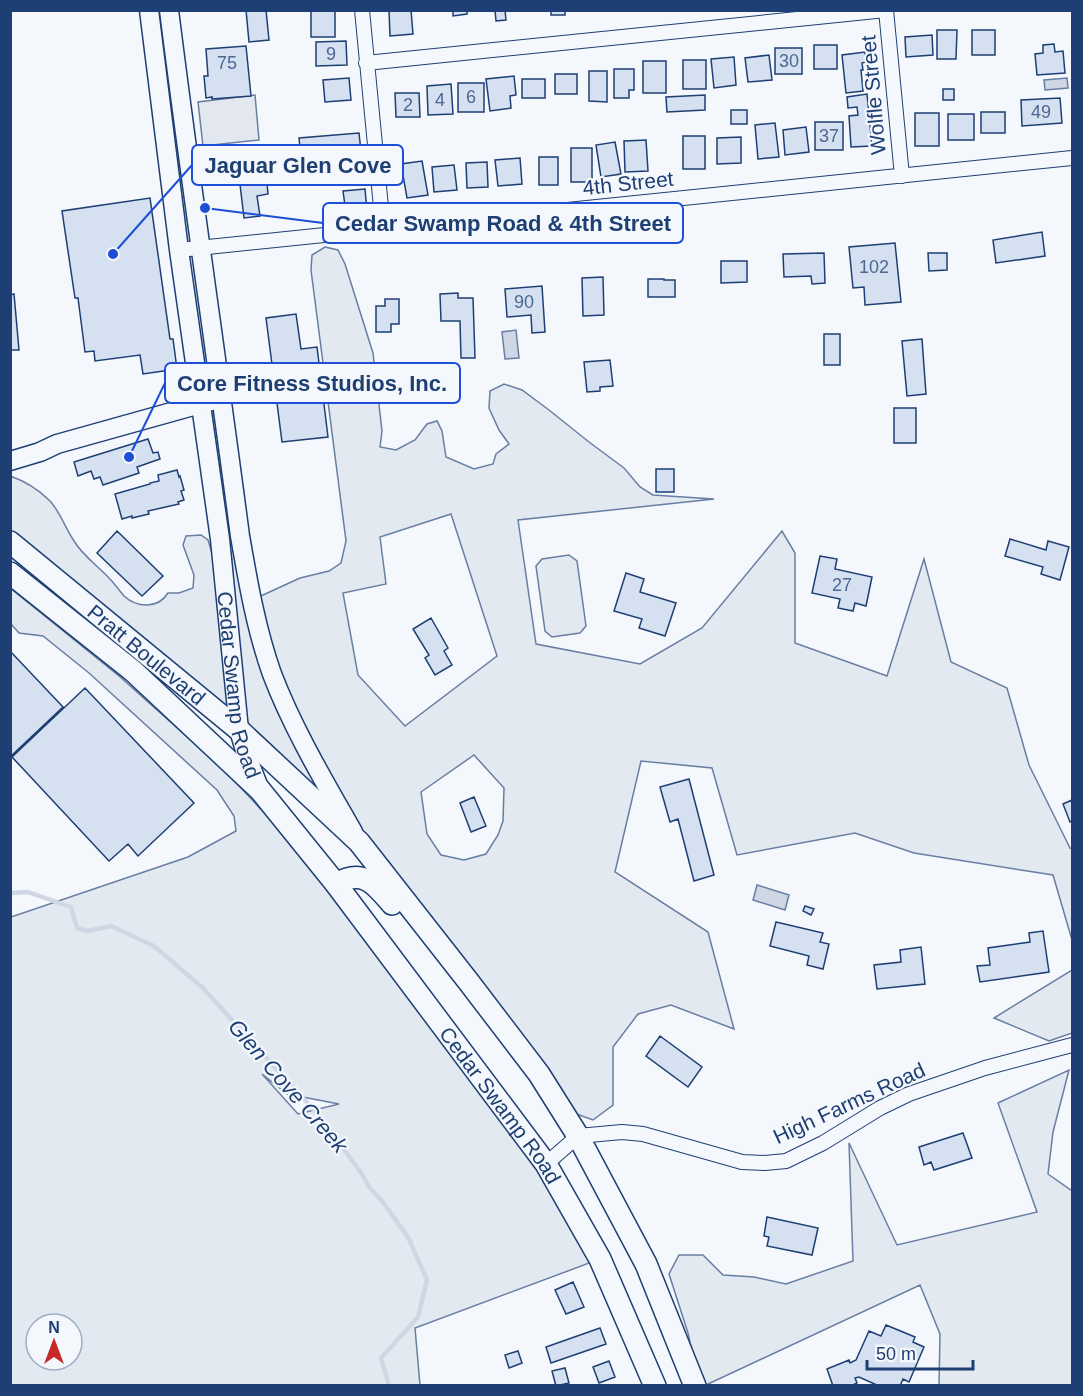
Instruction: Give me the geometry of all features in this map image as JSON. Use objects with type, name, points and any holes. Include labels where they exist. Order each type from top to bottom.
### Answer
[{"type":"main road","name":"Cedar Swamp Road","points":[[149,10],[179,250],[220,538],[239,730],[246,754],[261,789],[336,884],[546,1164],[600,1259],[655,1386]]},
{"type":"main road","name":"Cedar Swamp Road","points":[[170,10],[236,508],[247,579],[272,673],[299,734],[359,842],[539,1074],[578,1136],[646,1264],[695,1386]]},
{"type":"main road","points":[[10,461],[57,444],[221,398]]},
{"type":"main road","points":[[204,422],[215,428],[224,496],[227,502],[236,508]]},
{"type":"main road","name":"Pratt Boulevard","points":[[10,542],[239,730],[359,842]]},
{"type":"main road","name":"Pratt Boulevard","points":[[10,573],[133,671],[261,789]]},
{"type":"main road","points":[[336,884],[353,877],[375,884],[434,957],[481,997]]},
{"type":"street","points":[[362,10],[383,228]]},
{"type":"street","points":[[366,63],[886,10]]},
{"type":"street","name":"Wolfle Street","points":[[886,10],[902,176]]},
{"type":"street","name":"4th Street","points":[[179,250],[1072,158]]},
{"type":"street","name":"High Farms Road","points":[[578,1136],[622,1132],[643,1134],[742,1162],[786,1161],[823,1143],[880,1108],[909,1094],[985,1068],[1072,1045]]},
{"type":"street","points":[[546,1164],[578,1136]]},
{"type":"shaded area","points":[[1067,78],[1068,88],[1045,90],[1044,80]]},
{"type":"shaded area","points":[[255,95],[259,140],[203,146],[198,102]]},
{"type":"shaded area","points":[[325,247],[338,250],[345,264],[373,353],[382,431],[380,447],[396,450],[415,440],[427,424],[437,421],[442,431],[446,457],[474,469],[493,464],[496,454],[509,444],[499,430],[489,408],[490,391],[504,384],[522,390],[549,410],[624,468],[640,487],[653,495],[714,499],[518,520],[536,644],[640,664],[702,628],[782,531],[795,553],[795,643],[887,676],[924,559],[951,662],[1007,688],[1029,765],[1072,849],[1072,940],[1053,875],[914,853],[855,833],[737,855],[712,768],[641,761],[615,872],[708,932],[734,1029],[671,1005],[638,1014],[613,1047],[613,1105],[593,1120],[571,1112],[361,842],[11,538],[10,476],[32,486],[50,501],[82,551],[124,596],[141,605],[159,602],[168,593],[179,593],[193,588],[194,575],[183,545],[186,536],[201,535],[208,540],[215,563],[229,522],[244,560],[252,600],[300,578],[329,571],[341,563],[346,541],[311,270],[312,255]],"holes":[[[451,514],[497,656],[405,726],[358,675],[343,593],[386,584],[380,537]],[[474,755],[504,788],[503,821],[498,835],[486,854],[464,860],[441,855],[427,834],[421,792]]]},
{"type":"shaded area","points":[[516,330],[519,358],[505,359],[502,332]]},
{"type":"shaded area","points":[[569,555],[577,561],[586,626],[580,633],[552,637],[545,631],[536,566],[542,559]]},
{"type":"shaded area","points":[[10,588],[119,676],[222,768],[307,858],[467,1066],[600,1259],[415,1328],[420,1385],[11,1385],[11,917],[188,857],[236,831],[234,816],[217,790],[89,673],[43,636],[19,633],[11,624]],"holes":[[[262,1074],[287,1094],[339,1104],[298,1114]]]},
{"type":"shaded area","points":[[757,885],[789,895],[785,910],[753,900]]},
{"type":"shaded area","points":[[1072,970],[1072,1033],[1049,1041],[994,1018]]},
{"type":"shaded area","points":[[1069,1070],[1053,1132],[1048,1174],[1072,1191],[1072,1385],[939,1385],[940,1334],[920,1285],[706,1385],[699,1385],[688,1333],[669,1274],[679,1255],[703,1255],[723,1275],[754,1277],[786,1284],[853,1261],[849,1143],[897,1245],[1037,1212],[998,1103]]},
{"type":"building","points":[[246,10],[266,10],[269,40],[249,42]]},
{"type":"building","points":[[311,10],[335,10],[335,37],[311,37]]},
{"type":"building","points":[[389,10],[411,10],[413,34],[390,36]]},
{"type":"building","points":[[453,10],[467,10],[467,14],[453,16]]},
{"type":"building","points":[[495,10],[505,10],[506,20],[496,21]]},
{"type":"building","points":[[551,10],[565,10],[565,15],[551,15]]},
{"type":"building","points":[[937,30],[957,30],[956,59],[937,59]]},
{"type":"building","points":[[972,30],[995,30],[995,55],[972,55]]},
{"type":"building","points":[[932,35],[933,55],[906,57],[905,37]]},
{"type":"building","points":[[346,41],[347,65],[316,66],[316,42]]},
{"type":"building","points":[[1054,44],[1055,52],[1063,51],[1065,73],[1037,75],[1035,54],[1043,53],[1043,45]]},
{"type":"building","points":[[814,45],[837,45],[837,69],[814,69]]},
{"type":"building","points":[[246,46],[251,96],[206,98],[204,76],[208,76],[206,49]]},
{"type":"building","points":[[775,48],[802,48],[802,74],[775,74]]},
{"type":"building","points":[[865,52],[866,62],[862,63],[863,70],[861,70],[863,91],[846,93],[842,55]]},
{"type":"building","points":[[769,55],[772,80],[748,82],[745,58]]},
{"type":"building","points":[[734,57],[736,85],[714,88],[711,59]]},
{"type":"building","points":[[683,60],[706,60],[706,89],[683,89]]},
{"type":"building","points":[[643,61],[666,61],[666,93],[643,93]]},
{"type":"building","points":[[614,69],[634,69],[634,90],[629,90],[629,98],[614,98]]},
{"type":"building","points":[[589,71],[607,71],[607,102],[589,101]]},
{"type":"building","points":[[555,74],[577,74],[577,94],[555,94]]},
{"type":"building","points":[[514,76],[516,95],[510,96],[511,108],[490,111],[486,79]]},
{"type":"building","points":[[349,78],[351,100],[325,102],[323,80]]},
{"type":"building","points":[[522,79],[545,79],[545,98],[522,98]]},
{"type":"building","points":[[458,83],[484,83],[484,112],[458,112]]},
{"type":"building","points":[[451,84],[453,114],[428,115],[427,86]]},
{"type":"building","points":[[943,89],[954,89],[954,100],[943,100]]},
{"type":"building","points":[[395,93],[419,93],[420,117],[396,117]]},
{"type":"building","points":[[867,94],[872,146],[851,147],[849,116],[858,115],[857,107],[848,108],[847,97]]},
{"type":"building","points":[[705,95],[705,110],[667,112],[666,97]]},
{"type":"building","points":[[1060,98],[1062,123],[1022,126],[1021,100]]},
{"type":"building","points":[[731,110],[747,110],[747,124],[731,124]]},
{"type":"building","points":[[981,112],[1005,112],[1005,133],[981,133]]},
{"type":"building","points":[[915,113],[939,113],[939,146],[915,146]]},
{"type":"building","points":[[948,114],[974,114],[974,140],[948,140]]},
{"type":"building","points":[[815,122],[843,122],[843,150],[815,150]]},
{"type":"building","points":[[775,123],[779,157],[758,159],[755,125]]},
{"type":"building","points":[[806,127],[809,152],[785,155],[783,130]]},
{"type":"building","points":[[359,133],[362,161],[302,167],[299,138]]},
{"type":"building","points":[[683,136],[705,136],[705,169],[683,169]]},
{"type":"building","points":[[741,137],[741,163],[717,164],[717,138]]},
{"type":"building","points":[[646,140],[648,171],[625,172],[624,141]]},
{"type":"building","points":[[615,142],[621,174],[601,177],[596,145]]},
{"type":"building","points":[[571,148],[592,148],[592,182],[571,182]]},
{"type":"building","points":[[539,157],[558,157],[558,185],[539,185]]},
{"type":"building","points":[[520,158],[522,184],[498,186],[495,160]]},
{"type":"building","points":[[422,161],[428,195],[407,198],[401,164]]},
{"type":"building","points":[[487,162],[488,187],[467,188],[466,163]]},
{"type":"building","points":[[454,165],[457,190],[434,192],[432,167]]},
{"type":"building","points":[[266,173],[268,194],[257,196],[260,216],[244,218],[239,176]]},
{"type":"building","points":[[365,189],[367,211],[346,213],[343,191]]},
{"type":"building","points":[[150,198],[170,339],[173,339],[177,369],[143,374],[140,355],[95,361],[94,351],[85,352],[62,211]]},
{"type":"building","points":[[1042,232],[1045,256],[996,263],[993,240]]},
{"type":"building","points":[[895,243],[901,302],[865,305],[864,287],[853,288],[849,247]]},
{"type":"building","points":[[824,253],[825,283],[812,284],[811,276],[784,277],[783,254]]},
{"type":"building","points":[[928,253],[947,253],[947,270],[929,271]]},
{"type":"building","points":[[721,261],[747,261],[747,282],[721,283]]},
{"type":"building","points":[[603,277],[604,315],[583,316],[582,278]]},
{"type":"building","points":[[648,279],[675,280],[675,297],[648,297]]},
{"type":"building","points":[[542,286],[545,332],[532,333],[531,315],[507,317],[505,289]]},
{"type":"building","points":[[458,293],[458,298],[473,298],[475,358],[461,358],[460,321],[441,321],[440,294]]},
{"type":"building","points":[[14,294],[19,350],[10,350],[10,295]]},
{"type":"building","points":[[385,299],[399,299],[399,324],[391,324],[391,332],[376,332],[376,306],[385,306]]},
{"type":"building","points":[[296,314],[301,349],[317,347],[328,437],[282,442],[266,318]]},
{"type":"building","points":[[824,334],[840,334],[840,365],[824,365]]},
{"type":"building","points":[[922,339],[926,394],[907,396],[902,341]]},
{"type":"building","points":[[610,360],[613,386],[600,387],[600,391],[587,392],[584,362]]},
{"type":"building","points":[[894,408],[916,408],[916,443],[894,443]]},
{"type":"building","points":[[148,439],[153,453],[158,452],[160,459],[137,467],[139,473],[103,485],[100,477],[94,479],[91,471],[78,476],[74,462]]},
{"type":"building","points":[[656,469],[674,469],[674,492],[656,492]]},
{"type":"building","points":[[177,470],[184,490],[181,491],[184,500],[178,502],[179,504],[148,511],[149,514],[122,519],[115,494],[159,481],[158,475]]},
{"type":"building","points":[[117,531],[163,576],[142,596],[97,553]]},
{"type":"building","points":[[1010,539],[1046,550],[1048,541],[1069,547],[1060,580],[1041,574],[1043,567],[1005,556]]},
{"type":"building","points":[[820,556],[837,559],[835,569],[872,577],[866,606],[855,603],[853,611],[838,608],[840,599],[812,593]]},
{"type":"building","points":[[626,573],[644,579],[640,592],[676,603],[665,636],[639,628],[642,619],[614,611]]},
{"type":"building","points":[[431,618],[448,648],[444,651],[452,665],[435,675],[425,658],[429,655],[413,629]]},
{"type":"building","points":[[10,651],[63,707],[10,757]]},
{"type":"building","points":[[85,688],[194,803],[138,856],[128,844],[109,861],[12,757]]},
{"type":"building","points":[[689,779],[714,875],[694,881],[678,819],[670,822],[660,787]]},
{"type":"building","points":[[474,797],[486,826],[471,832],[460,803]]},
{"type":"building","points":[[1072,800],[1072,821],[1070,822],[1063,804]]},
{"type":"building","points":[[805,906],[814,909],[811,915],[803,911]]},
{"type":"building","points":[[776,922],[823,933],[820,942],[829,944],[823,969],[807,965],[809,956],[770,946]]},
{"type":"building","points":[[1043,931],[1049,972],[980,982],[977,966],[990,965],[988,948],[1030,942],[1029,933]]},
{"type":"building","points":[[921,947],[925,984],[877,989],[874,965],[901,962],[900,950]]},
{"type":"building","points":[[660,1036],[702,1067],[688,1087],[646,1056]]},
{"type":"building","points":[[963,1133],[972,1158],[934,1170],[931,1162],[924,1165],[919,1147]]},
{"type":"building","points":[[767,1217],[818,1228],[812,1255],[767,1246],[769,1237],[764,1236]]},
{"type":"building","points":[[573,1282],[584,1307],[566,1314],[555,1290]]},
{"type":"building","points":[[886,1325],[915,1337],[913,1342],[924,1347],[909,1382],[903,1379],[900,1386],[879,1386],[859,1377],[855,1378],[857,1383],[851,1386],[833,1386],[827,1369],[849,1360],[850,1363],[856,1360],[869,1331],[881,1336]]},
{"type":"building","points":[[600,1328],[606,1344],[551,1363],[546,1347]]},
{"type":"building","points":[[518,1351],[522,1363],[509,1368],[505,1355]]},
{"type":"building","points":[[609,1361],[615,1377],[599,1383],[593,1367]]},
{"type":"building","points":[[565,1368],[569,1383],[556,1386],[552,1371]]},
{"type":"waterway","name":"Glen Cove Creek","points":[[10,893],[28,892],[71,907],[77,928],[87,931],[111,926],[154,946],[203,988],[321,1118],[369,1187],[408,1237],[427,1280],[418,1317],[381,1358],[389,1386]]},
{"type":"place","name":"Cedar Swamp Road & 4th Street","points":[[205,208]]},
{"type":"place","name":"Jaguar Glen Cove","points":[[113,254]]},
{"type":"place","name":"Core Fitness Studios, Inc.","points":[[129,457]]}]
